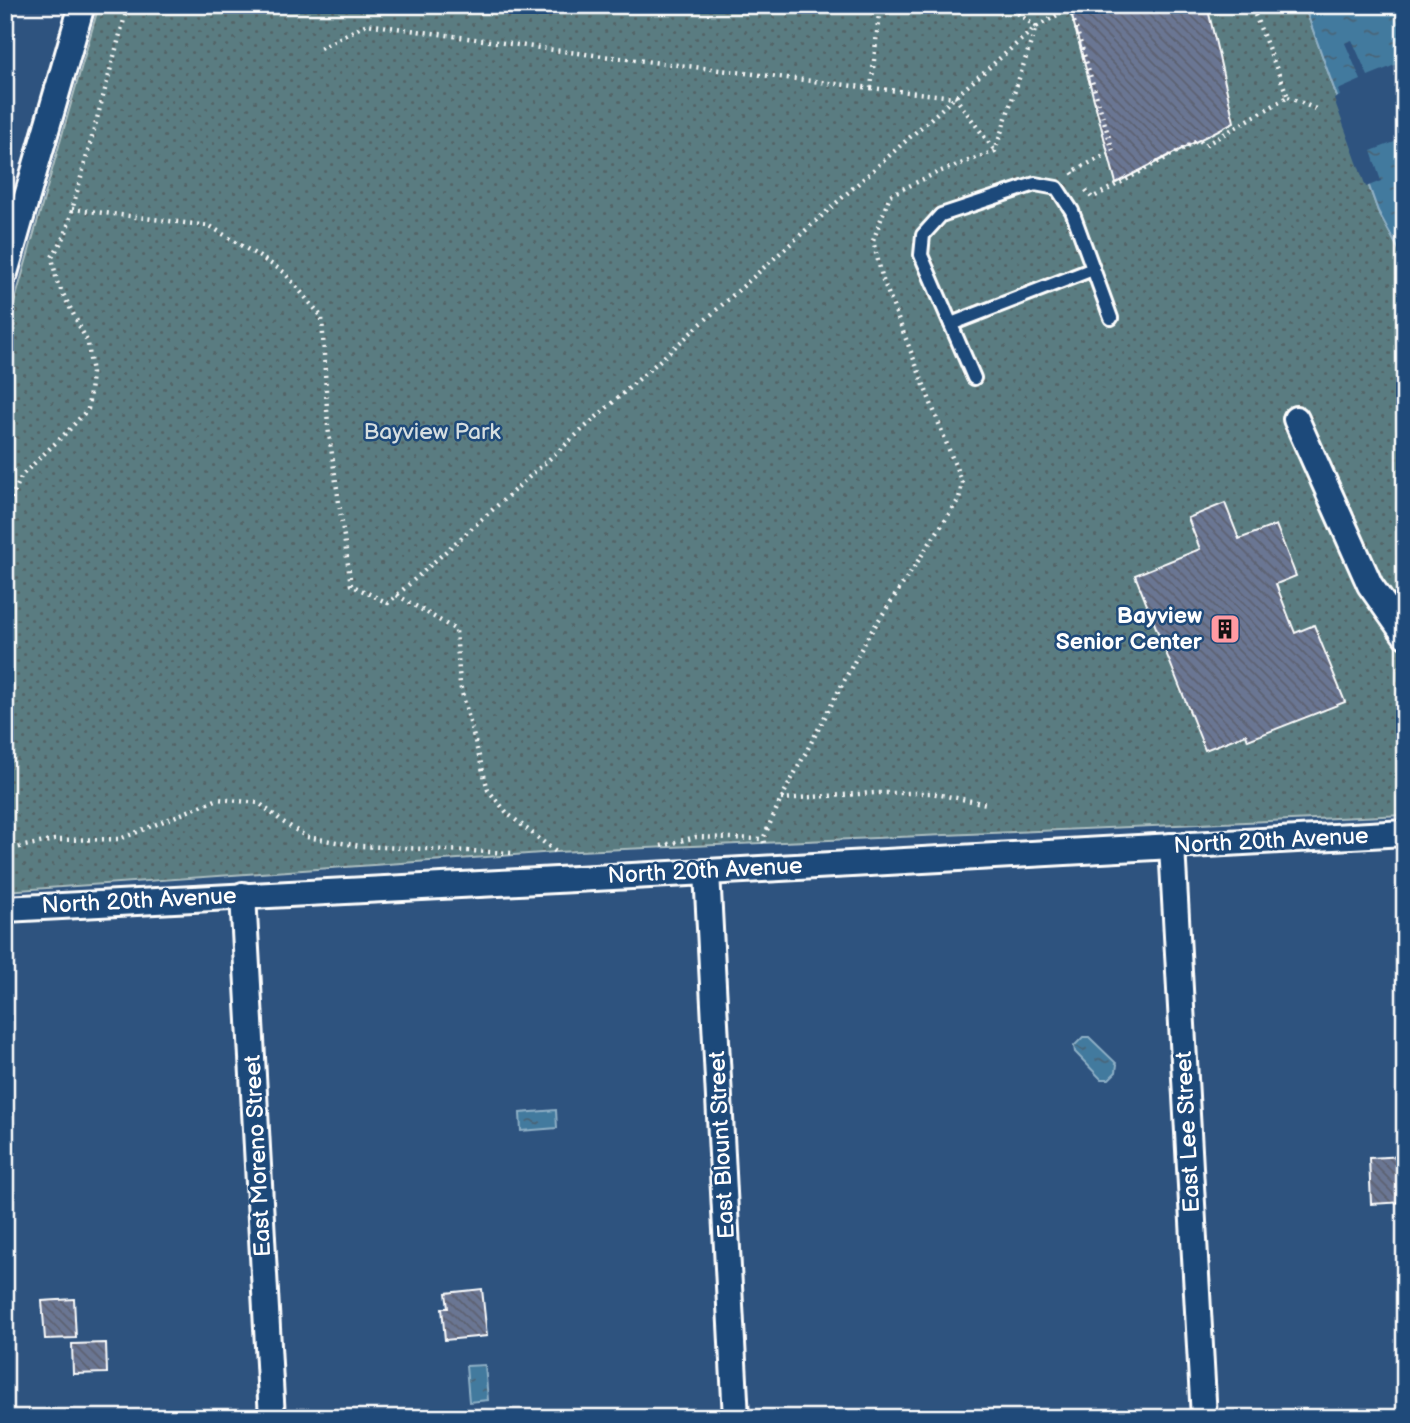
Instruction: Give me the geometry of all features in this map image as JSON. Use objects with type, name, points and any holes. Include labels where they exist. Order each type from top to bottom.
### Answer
[{"type":"street","points":[[5,273],[82,5]]},
{"type":"street","points":[[1296,419],[1370,585],[1405,635]]},
{"type":"street","name":"North 20th Avenue","points":[[5,909],[1405,833]]},
{"type":"street","name":"East Lee Street","points":[[1172,846],[1203,1418]]},
{"type":"street","name":"East Blount Street","points":[[707,872],[736,1418]]},
{"type":"street","name":"East Moreno Street","points":[[243,895],[272,1418]]},
{"type":"lane","points":[[974,378],[921,255],[923,235],[941,215],[1035,184],[1057,188],[1072,211],[1111,318]]},
{"type":"lane","points":[[951,324],[1093,269]]},
{"type":"path","points":[[5,561],[9,504],[23,475],[89,410],[92,374],[88,343],[57,282],[52,257],[65,236],[128,5]]},
{"type":"path","points":[[871,88],[880,5]]},
{"type":"path","points":[[72,209],[210,226],[284,272],[322,317],[328,427],[351,586],[388,603],[1036,27],[1007,5]]},
{"type":"path","points":[[1251,5],[1288,97],[1318,110]]},
{"type":"path","points":[[1070,8],[1113,151],[1072,172],[1079,181]]},
{"type":"path","points":[[320,48],[367,24],[569,52],[955,97],[995,151]]},
{"type":"path","points":[[1085,189],[1092,198],[1199,140],[1205,145],[1288,97]]},
{"type":"path","points":[[766,869],[763,839],[781,799],[867,638],[959,499],[962,483]]},
{"type":"path","points":[[397,595],[456,630],[460,685],[488,790],[508,814],[556,852]]},
{"type":"path","points":[[781,799],[874,793],[932,793],[987,804]]},
{"type":"path","points":[[5,850],[54,840],[120,839],[218,799],[259,803],[307,837],[360,846],[513,853]]},
{"type":"path","points":[[653,846],[696,837],[763,839]]},
{"type":"path","points":[[546,853],[567,852]]},
{"type":"green space","name":"Bayview Park","points":[[99,5],[1304,5],[1378,211],[1405,261],[1405,815],[556,852],[5,891],[5,335]]},
{"type":"water","points":[[1304,5],[1405,5],[1405,261],[1378,211]]},
{"type":"water","points":[[1083,1037],[1089,1037],[1117,1064],[1116,1072],[1109,1079],[1101,1079],[1075,1052],[1074,1046]]},
{"type":"water","points":[[556,1110],[557,1128],[521,1131],[520,1113]]},
{"type":"water","points":[[485,1365],[488,1400],[469,1402],[466,1366]]},
{"type":"pier","points":[[1352,40],[1368,76],[1405,61],[1405,138],[1371,151],[1381,181],[1366,187],[1334,99],[1340,96],[1338,90],[1361,80],[1345,43]]},
{"type":"building","points":[[1069,5],[1207,5],[1234,122],[1116,183]]},
{"type":"building","name":"Bayview Senior Center","points":[[1225,503],[1239,539],[1276,525],[1296,576],[1276,584],[1295,633],[1314,625],[1345,702],[1248,740],[1246,734],[1205,750],[1135,575],[1200,549],[1188,518]]},
{"type":"building","points":[[1405,1156],[1405,1202],[1371,1204],[1369,1158]]},
{"type":"building","points":[[482,1289],[487,1336],[445,1340],[442,1308],[448,1308],[446,1293]]},
{"type":"building","points":[[74,1299],[76,1338],[45,1339],[42,1301]]},
{"type":"building","points":[[106,1343],[107,1373],[73,1374],[72,1344]]},
{"type":"place","name":"Bayview Senior Center","points":[[1225,629]]}]
